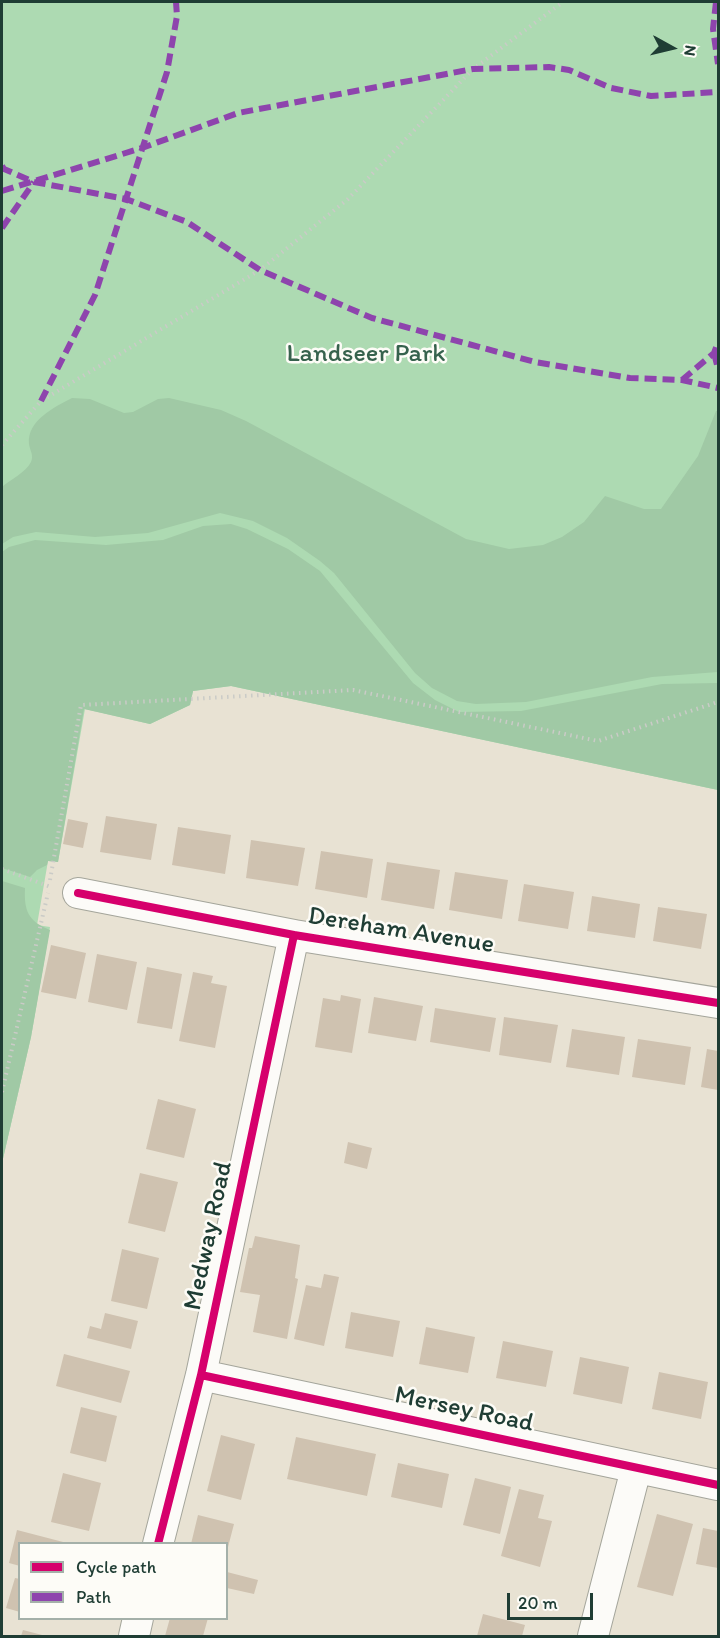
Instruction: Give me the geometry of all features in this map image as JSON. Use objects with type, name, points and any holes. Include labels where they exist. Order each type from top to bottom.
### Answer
[{"type":"street","name":"Dereham Avenue","points":[[78,893],[294,935],[718,1004]]},
{"type":"street","name":"Medway Road","points":[[159,1542],[201,1375],[294,935]]},
{"type":"street","name":"Mersey Road","points":[[201,1375],[718,1485]]},
{"type":"street","points":[[593,1636],[636,1469]]},
{"type":"street","points":[[134,1636],[138,1620]]},
{"type":"path","points":[[2,446],[40,401],[260,270],[348,199],[473,69],[563,2]]},
{"type":"path","points":[[2,1092],[49,887],[81,705],[353,690],[598,741],[718,702]]},
{"type":"path","points":[[2,869],[49,887],[78,893]]},
{"type":"green space","name":"Landseer Park","points":[[2,2],[718,2],[718,790],[231,686],[193,691],[190,705],[150,724],[85,709],[58,862],[48,861],[37,925],[50,927],[31,1037],[2,1163]]},
{"type":"green space","points":[[72,398],[90,399],[124,413],[133,412],[158,399],[169,398],[221,410],[246,421],[466,539],[509,549],[543,545],[562,537],[584,522],[605,496],[644,509],[661,509],[698,456],[716,411],[718,411],[718,672],[652,677],[526,702],[476,704],[457,701],[432,688],[415,673],[334,573],[287,538],[253,521],[220,513],[148,533],[95,537],[36,532],[13,537],[2,544],[2,487],[29,466],[32,457],[30,436],[37,421],[50,410]]},
{"type":"green space","points":[[231,524],[247,529],[288,549],[320,571],[413,683],[435,700],[459,712],[521,711],[662,684],[718,683],[718,790],[231,686],[193,691],[190,705],[150,724],[84,709],[58,862],[48,861],[47,865],[30,877],[2,868],[2,552],[9,547],[35,540],[106,545],[163,540],[203,526]]},
{"type":"green space","points":[[2,881],[25,888],[25,903],[29,914],[37,923],[50,930],[31,1037],[2,1163]]},
{"type":"building","points":[[106,816],[157,824],[151,860],[100,852]]},
{"type":"building","points":[[68,819],[88,823],[83,848],[63,844]]},
{"type":"building","points":[[178,827],[231,835],[225,874],[172,865]]},
{"type":"building","points":[[251,840],[305,848],[298,886],[246,878]]},
{"type":"building","points":[[321,851],[373,859],[367,898],[315,889]]},
{"type":"building","points":[[387,862],[440,870],[434,909],[381,900]]},
{"type":"building","points":[[455,872],[508,880],[502,919],[449,910]]},
{"type":"building","points":[[524,884],[574,892],[568,929],[518,921]]},
{"type":"building","points":[[592,896],[640,904],[635,938],[587,931]]},
{"type":"building","points":[[658,907],[707,914],[701,949],[653,941]]},
{"type":"building","points":[[51,945],[86,953],[76,999],[41,992]]},
{"type":"building","points":[[97,954],[137,962],[127,1010],[88,1002]]},
{"type":"building","points":[[147,967],[182,974],[172,1029],[137,1023]]},
{"type":"building","points":[[193,972],[213,976],[211,983],[227,986],[215,1048],[179,1041]]},
{"type":"building","points":[[341,995],[361,999],[352,1053],[315,1047],[323,998],[340,1001]]},
{"type":"building","points":[[374,997],[423,1006],[416,1041],[368,1033]]},
{"type":"building","points":[[435,1008],[496,1018],[490,1052],[430,1042]]},
{"type":"building","points":[[504,1017],[558,1025],[551,1063],[499,1055]]},
{"type":"building","points":[[572,1029],[625,1037],[619,1075],[566,1067]]},
{"type":"building","points":[[638,1039],[691,1047],[685,1085],[632,1077]]},
{"type":"building","points":[[707,1049],[718,1051],[718,1090],[701,1087]]},
{"type":"building","points":[[158,1099],[196,1109],[184,1158],[146,1149]]},
{"type":"building","points":[[348,1142],[372,1148],[367,1169],[344,1163]]},
{"type":"building","points":[[140,1173],[178,1182],[165,1232],[128,1223]]},
{"type":"building","points":[[255,1236],[300,1245],[295,1278],[298,1279],[287,1339],[253,1332],[260,1295],[240,1292],[249,1248],[252,1248]]},
{"type":"building","points":[[122,1249],[159,1258],[147,1309],[111,1301]]},
{"type":"building","points":[[324,1274],[339,1277],[324,1346],[294,1339],[306,1285],[321,1288]]},
{"type":"building","points":[[351,1312],[400,1321],[393,1357],[345,1348]]},
{"type":"building","points":[[105,1313],[138,1321],[131,1349],[87,1338],[90,1326],[101,1329]]},
{"type":"building","points":[[426,1327],[475,1337],[468,1373],[419,1364]]},
{"type":"building","points":[[503,1341],[553,1351],[546,1387],[496,1378]]},
{"type":"building","points":[[64,1354],[130,1371],[121,1403],[56,1386]]},
{"type":"building","points":[[580,1357],[629,1367],[622,1404],[573,1394]]},
{"type":"building","points":[[659,1372],[708,1382],[701,1419],[652,1409]]},
{"type":"building","points":[[81,1407],[117,1416],[106,1462],[70,1453]]},
{"type":"building","points":[[221,1435],[255,1444],[241,1500],[207,1491]]},
{"type":"building","points":[[296,1437],[376,1454],[367,1496],[287,1479]]},
{"type":"building","points":[[398,1463],[449,1474],[442,1508],[391,1497]]},
{"type":"building","points":[[63,1473],[101,1483],[89,1531],[51,1522]]},
{"type":"building","points":[[475,1478],[511,1487],[500,1534],[463,1525]]},
{"type":"building","points":[[519,1489],[544,1495],[538,1518],[552,1521],[540,1567],[501,1556]]},
{"type":"building","points":[[657,1514],[693,1524],[673,1596],[637,1587]]},
{"type":"building","points":[[198,1515],[234,1524],[228,1547],[228,1542],[191,1542]]},
{"type":"building","points":[[703,1528],[718,1531],[718,1568],[696,1564]]},
{"type":"building","points":[[17,1530],[63,1542],[18,1542],[18,1565],[9,1563]]},
{"type":"building","points":[[228,1572],[258,1580],[254,1594],[228,1588]]},
{"type":"building","points":[[15,1578],[18,1579],[18,1611],[6,1608]]},
{"type":"building","points":[[483,1614],[525,1625],[522,1636],[477,1636]]},
{"type":"building","points":[[169,1620],[207,1620],[203,1636],[165,1636]]},
{"type":"building","points":[[23,1630],[46,1636],[21,1636]]},
{"type":"marked path","points":[[41,401],[95,295],[167,72],[177,16],[176,2]]},
{"type":"marked path","points":[[716,2],[713,29],[718,64]]},
{"type":"marked path","points":[[2,191],[142,148],[238,113],[473,69],[549,67],[569,70],[611,88],[651,96],[718,92]]},
{"type":"marked path","points":[[2,166],[34,182],[126,199],[187,222],[260,270],[372,318],[535,362],[630,378],[682,380],[718,388]]},
{"type":"marked path","points":[[2,228],[34,182]]},
{"type":"marked path","points":[[682,380],[714,353],[718,342]]},
{"type":"marked path","points":[[714,353],[718,369]]},
{"type":"cycle path","points":[[78,893],[294,935],[718,1003]]},
{"type":"cycle path","points":[[159,1542],[201,1375],[294,935]]},
{"type":"cycle path","points":[[201,1375],[718,1485]]}]
